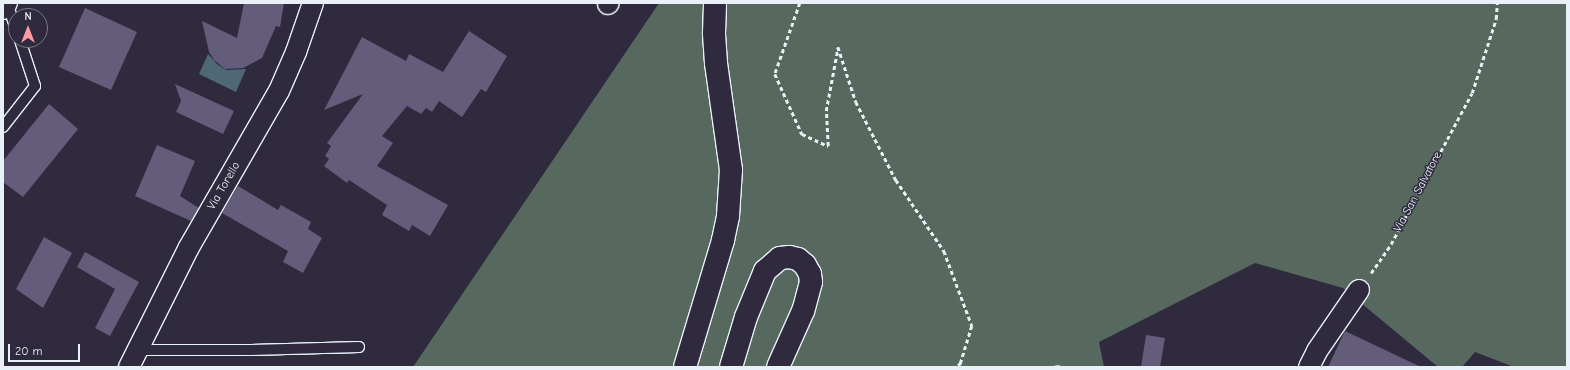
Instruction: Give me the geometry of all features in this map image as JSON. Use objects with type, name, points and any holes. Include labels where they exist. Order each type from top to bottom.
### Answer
[{"type":"street","points":[[3,9],[7,3]]},
{"type":"street","name":"Via Torello","points":[[132,359],[188,249],[279,91],[296,52],[313,3]]},
{"type":"street","points":[[685,367],[724,240],[728,216],[731,170],[716,63],[715,3]]},
{"type":"street","points":[[731,367],[746,317],[764,271],[780,258],[789,257],[798,259],[805,265],[810,274],[811,282],[803,311],[778,367]]},
{"type":"street","points":[[1308,367],[1317,351],[1359,290]]},
{"type":"lane","points":[[3,127],[35,86],[23,48]]},
{"type":"lane","points":[[132,359],[250,350],[359,347]]},
{"type":"path","points":[[800,3],[775,74],[802,134],[828,146],[826,111],[838,48],[856,102],[896,180],[944,251],[972,326],[961,363],[956,367]]},
{"type":"path","name":"Via San Salvatore","points":[[1359,290],[1391,244],[1472,93],[1496,19],[1496,3]]},
{"type":"path","points":[[1054,367],[1062,367]]},
{"type":"green space","points":[[659,3],[1567,3],[1567,367],[1514,367],[1475,352],[1462,367],[1438,367],[1343,288],[1255,263],[1099,342],[1104,367],[413,367]]},
{"type":"water","points":[[208,54],[217,64],[226,70],[246,69],[236,92],[199,74]]},
{"type":"building","points":[[244,3],[284,3],[280,27],[276,26],[262,58],[243,68],[225,69],[214,60],[209,52],[202,21],[237,38]]},
{"type":"building","points":[[85,8],[137,32],[111,90],[59,67]]},
{"type":"building","points":[[469,31],[507,56],[486,92],[481,89],[462,117],[439,101],[432,112],[426,108],[421,114],[407,106],[382,136],[393,143],[377,166],[448,205],[430,236],[412,225],[409,231],[382,215],[387,205],[349,180],[347,183],[324,166],[329,159],[325,156],[331,146],[327,143],[363,94],[324,110],[362,37],[406,61],[409,54],[443,72]]},
{"type":"building","points":[[175,84],[234,111],[223,134],[176,112],[181,101]]},
{"type":"building","points":[[49,104],[78,129],[23,197],[3,182],[3,161]]},
{"type":"building","points":[[157,145],[195,161],[180,196],[199,208],[191,221],[135,196]]},
{"type":"building","points":[[238,186],[278,210],[281,205],[311,222],[308,229],[322,238],[303,273],[283,262],[288,251],[222,213]]},
{"type":"building","points":[[44,237],[72,253],[43,308],[16,289]]},
{"type":"building","points":[[85,252],[139,282],[110,336],[95,328],[115,289],[77,267]]},
{"type":"building","points":[[1345,331],[1421,367],[1328,367]]},
{"type":"building","points":[[1146,335],[1165,338],[1160,367],[1141,367]]}]
